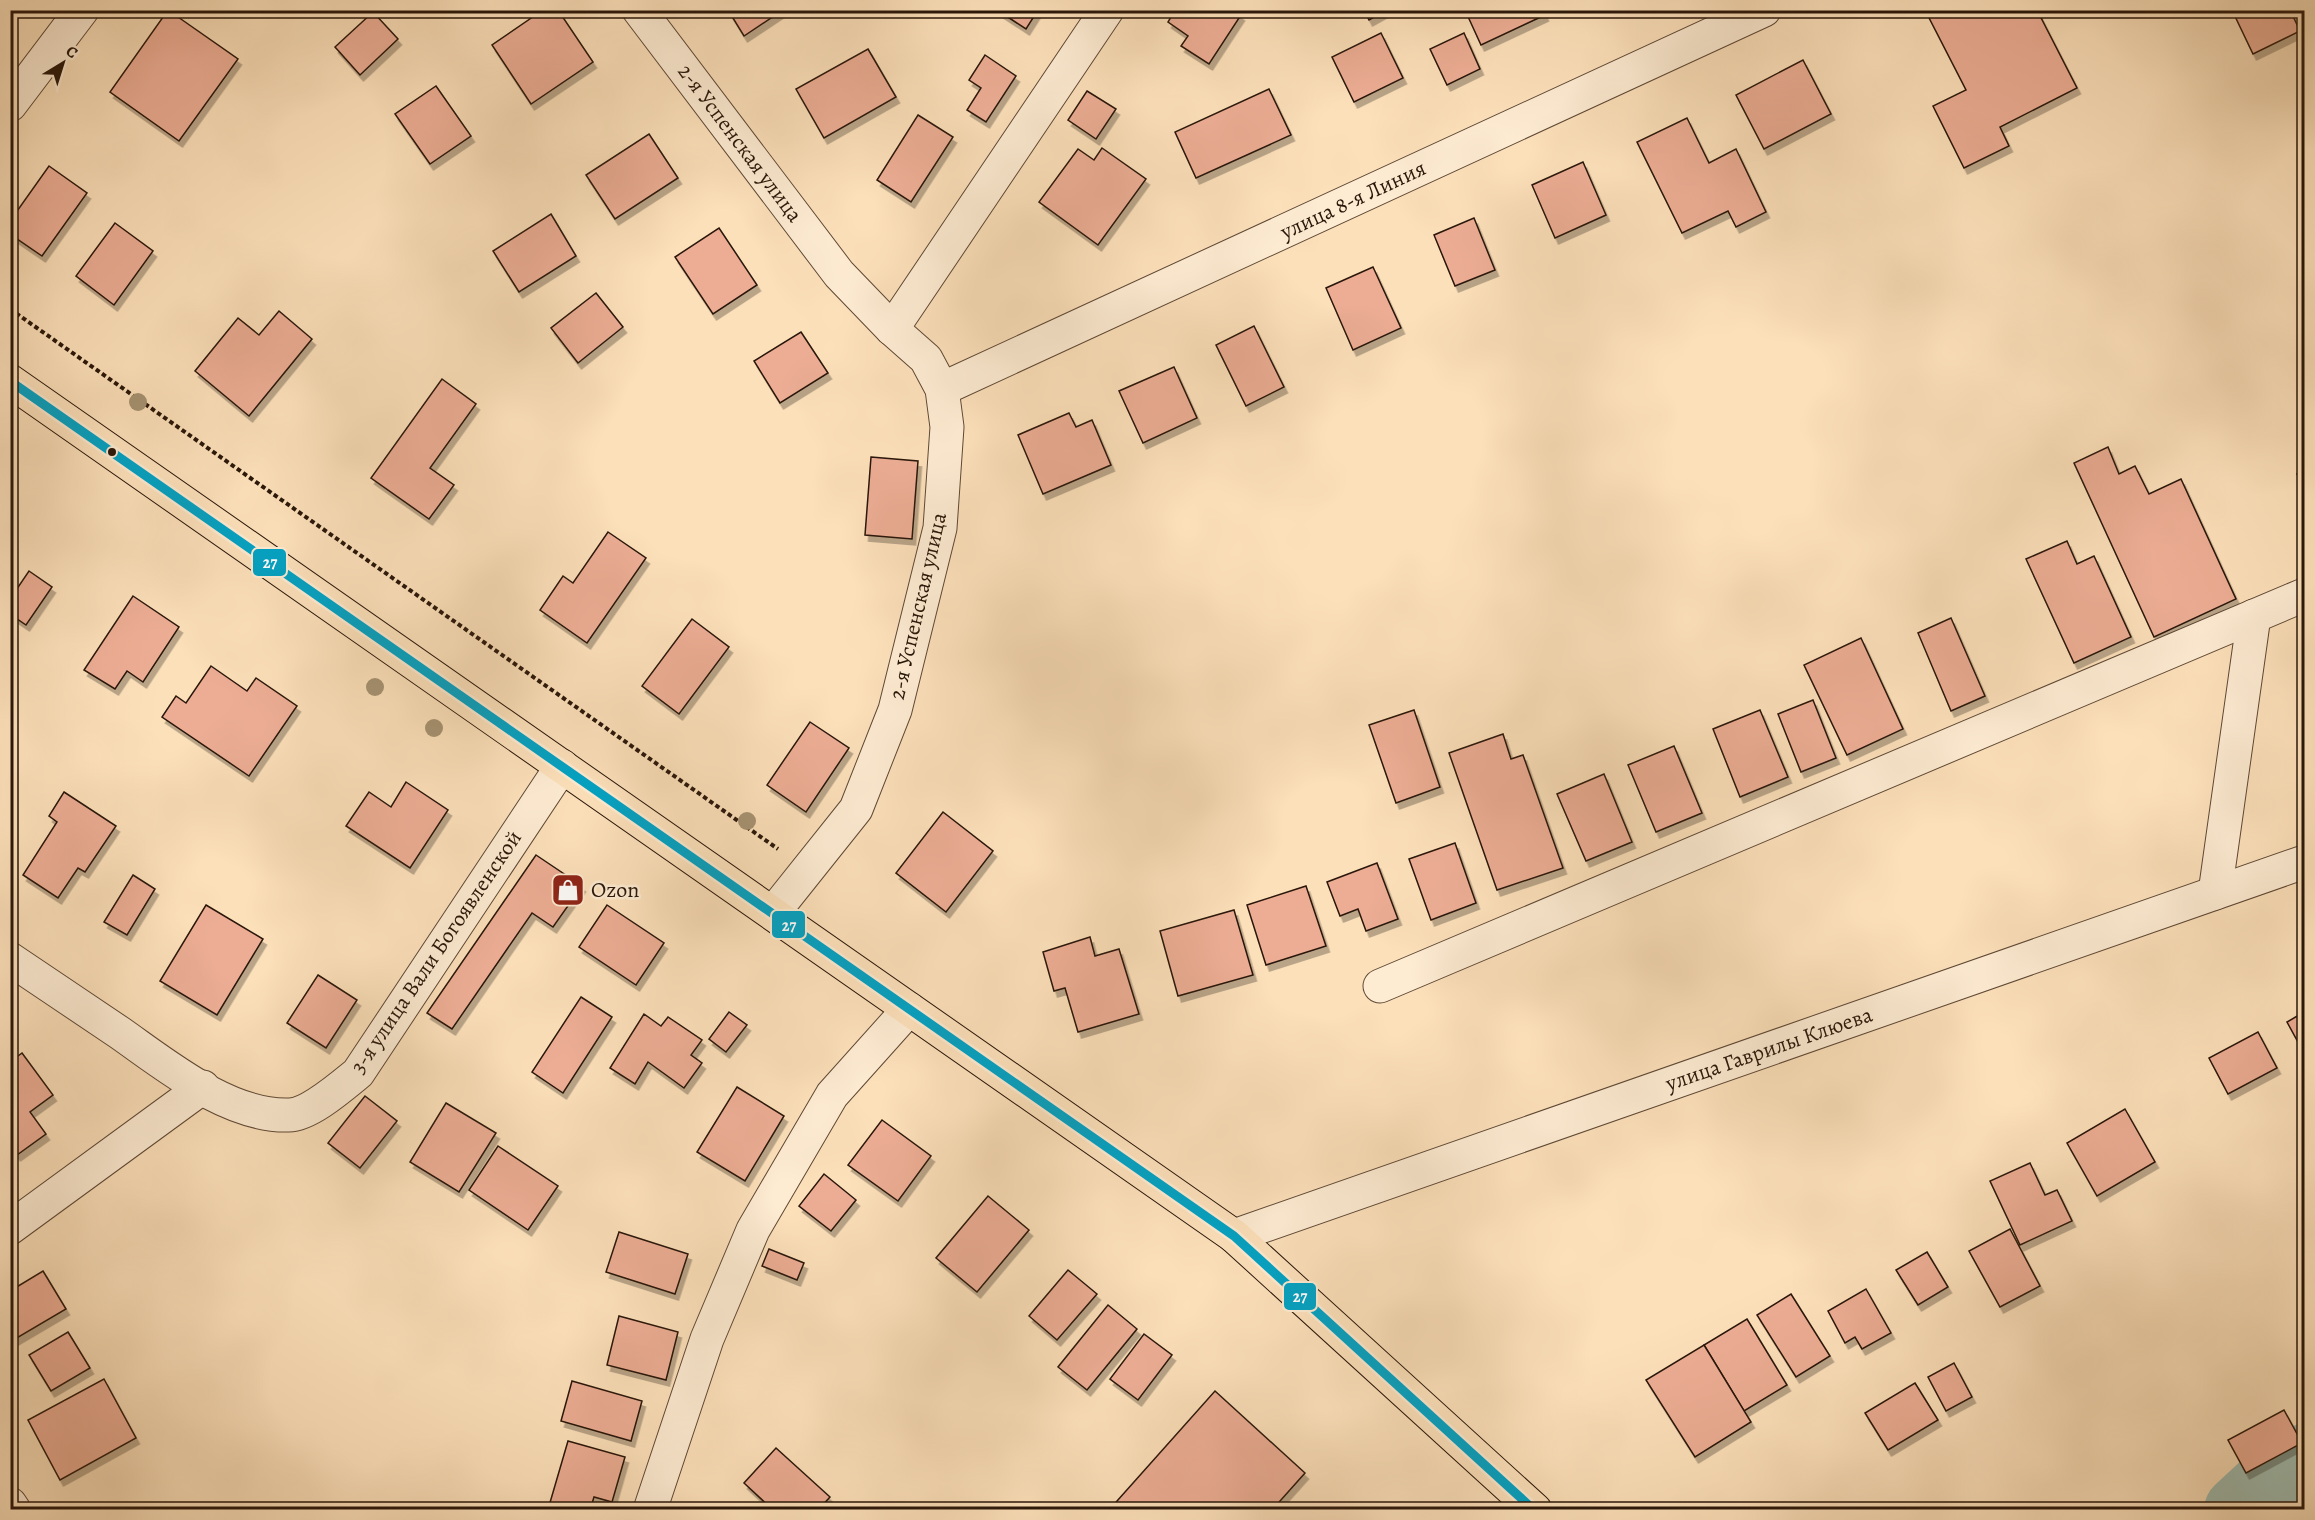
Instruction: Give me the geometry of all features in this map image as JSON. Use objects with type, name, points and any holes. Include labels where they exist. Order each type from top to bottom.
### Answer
[{"type":"main road","points":[[10,381],[1234,1236],[1535,1509]]},
{"type":"street","points":[[10,105],[82,10]]},
{"type":"street","name":"2-я Успенская улица","points":[[639,10],[839,274],[892,329],[926,358],[942,389],[947,428],[940,528],[895,710],[856,809],[772,913]]},
{"type":"street","points":[[892,329],[1107,10]]},
{"type":"street","name":"улица 8-я Линия","points":[[942,389],[1712,21],[1764,10]]},
{"type":"street","points":[[1380,986],[2304,595]]},
{"type":"street","points":[[2215,893],[2254,616]]},
{"type":"street","name":"3-я улица Вали Богоявленской","points":[[10,959],[184,1077],[226,1100],[257,1113],[291,1115],[321,1102],[358,1073],[562,766]]},
{"type":"street","name":"улица Гаврилы Клюева","points":[[1234,1236],[2304,862]]},
{"type":"street","points":[[650,1509],[707,1339],[753,1230],[832,1095],[909,1009]]},
{"type":"street","points":[[10,1228],[203,1087]]},
{"type":"street","points":[[10,1504],[14,1509]]},
{"type":"path","points":[[10,309],[808,870]]},
{"type":"building","points":[[168,10],[238,59],[179,141],[110,92]]},
{"type":"building","points":[[543,10],[558,10],[593,62],[531,104],[492,45]]},
{"type":"building","points":[[728,10],[783,10],[744,36]]},
{"type":"building","points":[[997,10],[1038,10],[1026,29]]},
{"type":"building","points":[[1175,10],[1234,10],[1241,15],[1209,64],[1181,46],[1188,36],[1168,22]]},
{"type":"building","points":[[1364,10],[1387,10],[1369,20]]},
{"type":"building","points":[[1465,10],[1543,10],[1545,15],[1481,45]]},
{"type":"building","points":[[1925,10],[2037,10],[2077,88],[2000,127],[2009,146],[1964,168],[1933,106],[1966,90]]},
{"type":"building","points":[[2232,10],[2290,10],[2300,31],[2253,54]]},
{"type":"building","points":[[373,12],[398,39],[360,75],[335,47]]},
{"type":"building","points":[[1381,33],[1403,78],[1354,102],[1332,57]]},
{"type":"building","points":[[1464,33],[1480,69],[1447,85],[1430,49]]},
{"type":"building","points":[[868,49],[896,97],[824,138],[796,89]]},
{"type":"building","points":[[985,55],[1016,76],[986,122],[967,110],[981,88],[969,80]]},
{"type":"building","points":[[1803,60],[1831,114],[1764,149],[1736,95]]},
{"type":"building","points":[[436,86],[471,136],[430,164],[395,114]]},
{"type":"building","points":[[1269,89],[1291,135],[1196,178],[1175,132]]},
{"type":"building","points":[[1087,91],[1116,109],[1096,139],[1068,120]]},
{"type":"building","points":[[918,115],[953,137],[911,202],[877,180]]},
{"type":"building","points":[[1687,118],[1709,163],[1736,149],[1766,212],[1736,227],[1728,211],[1682,233],[1637,142]]},
{"type":"building","points":[[649,134],[678,178],[615,219],[586,175]]},
{"type":"building","points":[[1102,148],[1146,179],[1098,245],[1039,202],[1078,149],[1094,160]]},
{"type":"building","points":[[1583,162],[1606,215],[1555,238],[1532,185]]},
{"type":"building","points":[[49,166],[87,193],[42,256],[10,234],[10,221]]},
{"type":"building","points":[[551,214],[576,256],[519,292],[493,251]]},
{"type":"building","points":[[1474,218],[1495,270],[1455,286],[1434,235]]},
{"type":"building","points":[[115,223],[153,251],[114,305],[76,276]]},
{"type":"building","points":[[719,228],[757,285],[713,314],[675,257]]},
{"type":"building","points":[[1373,267],[1401,328],[1353,350],[1326,288]]},
{"type":"building","points":[[596,293],[623,327],[578,363],[551,328]]},
{"type":"building","points":[[279,311],[312,339],[249,416],[195,371],[238,318],[259,335]]},
{"type":"building","points":[[1254,326],[1284,387],[1246,406],[1216,345]]},
{"type":"building","points":[[801,332],[828,373],[780,403],[754,361]]},
{"type":"building","points":[[1174,367],[1197,418],[1143,443],[1119,391]]},
{"type":"building","points":[[442,379],[476,404],[430,468],[454,485],[429,519],[371,478]]},
{"type":"building","points":[[1069,413],[1076,427],[1092,420],[1111,465],[1043,494],[1018,435]]},
{"type":"building","points":[[2108,447],[2119,474],[2135,466],[2149,494],[2181,479],[2236,599],[2154,637],[2074,463]]},
{"type":"building","points":[[871,457],[918,461],[912,539],[865,535]]},
{"type":"building","points":[[2304,471],[2304,491],[2297,474]]},
{"type":"building","points":[[608,532],[646,558],[587,643],[540,610],[563,576],[573,583]]},
{"type":"building","points":[[2067,541],[2077,564],[2094,556],[2131,637],[2074,663],[2026,559]]},
{"type":"building","points":[[29,571],[52,587],[26,625],[10,614],[10,599]]},
{"type":"building","points":[[133,596],[179,627],[143,682],[127,671],[115,689],[84,670]]},
{"type":"building","points":[[1951,618],[1985,696],[1951,711],[1918,633]]},
{"type":"building","points":[[692,619],[729,647],[679,714],[642,686]]},
{"type":"building","points":[[1861,638],[1903,729],[1847,755],[1804,665]]},
{"type":"building","points":[[211,666],[247,691],[256,678],[297,706],[249,776],[162,717],[176,696],[186,703]]},
{"type":"building","points":[[1813,700],[1836,758],[1801,772],[1778,714]]},
{"type":"building","points":[[1414,710],[1440,787],[1396,803],[1369,725]]},
{"type":"building","points":[[1760,710],[1788,777],[1740,797],[1713,729]]},
{"type":"building","points":[[810,722],[849,748],[806,812],[767,785]]},
{"type":"building","points":[[1503,734],[1511,759],[1523,755],[1563,868],[1497,890],[1449,753]]},
{"type":"building","points":[[1674,746],[1702,813],[1656,832],[1628,765]]},
{"type":"building","points":[[1604,774],[1632,842],[1586,861],[1557,794]]},
{"type":"building","points":[[406,782],[448,810],[410,868],[346,826],[369,792],[391,807]]},
{"type":"building","points":[[64,792],[116,826],[85,872],[78,868],[58,898],[23,875],[57,822],[49,816]]},
{"type":"building","points":[[943,812],[993,851],[946,912],[896,873]]},
{"type":"building","points":[[1455,843],[1476,903],[1431,920],[1409,859]]},
{"type":"building","points":[[536,855],[582,886],[553,927],[532,913],[452,1029],[427,1013]]},
{"type":"building","points":[[1377,863],[1398,919],[1366,931],[1358,909],[1340,916],[1327,882]]},
{"type":"building","points":[[133,875],[155,889],[127,935],[104,922]]},
{"type":"building","points":[[1306,886],[1326,946],[1266,965],[1247,905]]},
{"type":"building","points":[[206,905],[263,939],[217,1015],[160,981]]},
{"type":"building","points":[[607,905],[664,943],[636,985],[579,947]]},
{"type":"building","points":[[1234,910],[1253,975],[1178,996],[1160,931]]},
{"type":"building","points":[[1090,937],[1095,956],[1119,949],[1139,1014],[1078,1032],[1065,988],[1054,991],[1043,952]]},
{"type":"building","points":[[318,975],[357,1000],[326,1048],[287,1023]]},
{"type":"building","points":[[581,997],[612,1017],[563,1093],[532,1072]]},
{"type":"building","points":[[729,1012],[747,1025],[726,1052],[709,1039]]},
{"type":"building","points":[[2304,1012],[2304,1053],[2287,1022]]},
{"type":"building","points":[[644,1014],[661,1026],[668,1017],[702,1040],[691,1055],[702,1063],[684,1088],[648,1062],[635,1084],[610,1068]]},
{"type":"building","points":[[2258,1032],[2277,1068],[2228,1094],[2209,1058]]},
{"type":"building","points":[[22,1053],[53,1095],[30,1112],[46,1134],[17,1155],[10,1146],[10,1062]]},
{"type":"building","points":[[737,1087],[784,1116],[745,1181],[697,1152]]},
{"type":"building","points":[[365,1096],[397,1121],[360,1168],[328,1143]]},
{"type":"building","points":[[446,1103],[496,1133],[459,1192],[410,1162]]},
{"type":"building","points":[[2125,1109],[2155,1162],[2097,1196],[2067,1143]]},
{"type":"building","points":[[882,1120],[931,1156],[898,1201],[848,1165]]},
{"type":"building","points":[[498,1146],[558,1186],[528,1230],[469,1190]]},
{"type":"building","points":[[2030,1163],[2045,1195],[2057,1190],[2072,1221],[2020,1245],[1990,1181]]},
{"type":"building","points":[[824,1174],[856,1200],[831,1231],[799,1206]]},
{"type":"building","points":[[988,1196],[1029,1230],[977,1292],[936,1258]]},
{"type":"building","points":[[2010,1229],[2040,1286],[2000,1307],[1969,1251]]},
{"type":"building","points":[[619,1232],[688,1254],[675,1294],[606,1272]]},
{"type":"building","points":[[769,1249],[804,1263],[797,1280],[762,1266]]},
{"type":"building","points":[[1927,1252],[1948,1287],[1918,1305],[1896,1270]]},
{"type":"building","points":[[1068,1270],[1097,1294],[1057,1340],[1029,1316]]},
{"type":"building","points":[[43,1271],[66,1309],[10,1342],[10,1291]]},
{"type":"building","points":[[1866,1289],[1891,1333],[1862,1349],[1855,1337],[1845,1343],[1828,1311]]},
{"type":"building","points":[[1791,1294],[1830,1356],[1796,1377],[1757,1315]]},
{"type":"building","points":[[1108,1305],[1137,1329],[1087,1390],[1058,1367]]},
{"type":"building","points":[[619,1316],[678,1332],[666,1380],[607,1365]]},
{"type":"building","points":[[1747,1319],[1787,1385],[1744,1411],[1704,1345]]},
{"type":"building","points":[[68,1332],[90,1368],[51,1391],[29,1355]]},
{"type":"building","points":[[1144,1334],[1172,1355],[1138,1400],[1110,1379]]},
{"type":"building","points":[[1704,1345],[1751,1422],[1695,1457],[1646,1380]]},
{"type":"building","points":[[1954,1363],[1972,1397],[1946,1411],[1928,1377]]},
{"type":"building","points":[[104,1379],[136,1438],[60,1480],[28,1420]]},
{"type":"building","points":[[572,1381],[642,1401],[631,1441],[561,1421]]},
{"type":"building","points":[[1915,1383],[1938,1420],[1888,1450],[1865,1413]]},
{"type":"building","points":[[1215,1391],[1305,1473],[1272,1510],[1185,1510],[1178,1503],[1173,1510],[1109,1510]]},
{"type":"building","points":[[2284,1410],[2302,1443],[2246,1473],[2228,1440]]},
{"type":"building","points":[[568,1441],[625,1457],[612,1502],[594,1497],[590,1510],[561,1510],[549,1506]]},
{"type":"building","points":[[776,1448],[830,1497],[818,1510],[773,1510],[744,1483]]},
{"type":"waterway","points":[[2238,1510],[2265,1485],[2304,1458]]},
{"type":"transit line","name":"27","points":[[10,381],[1234,1236],[1534,1510]]},
{"type":"place","name":"Ozon","points":[[568,890]]}]
